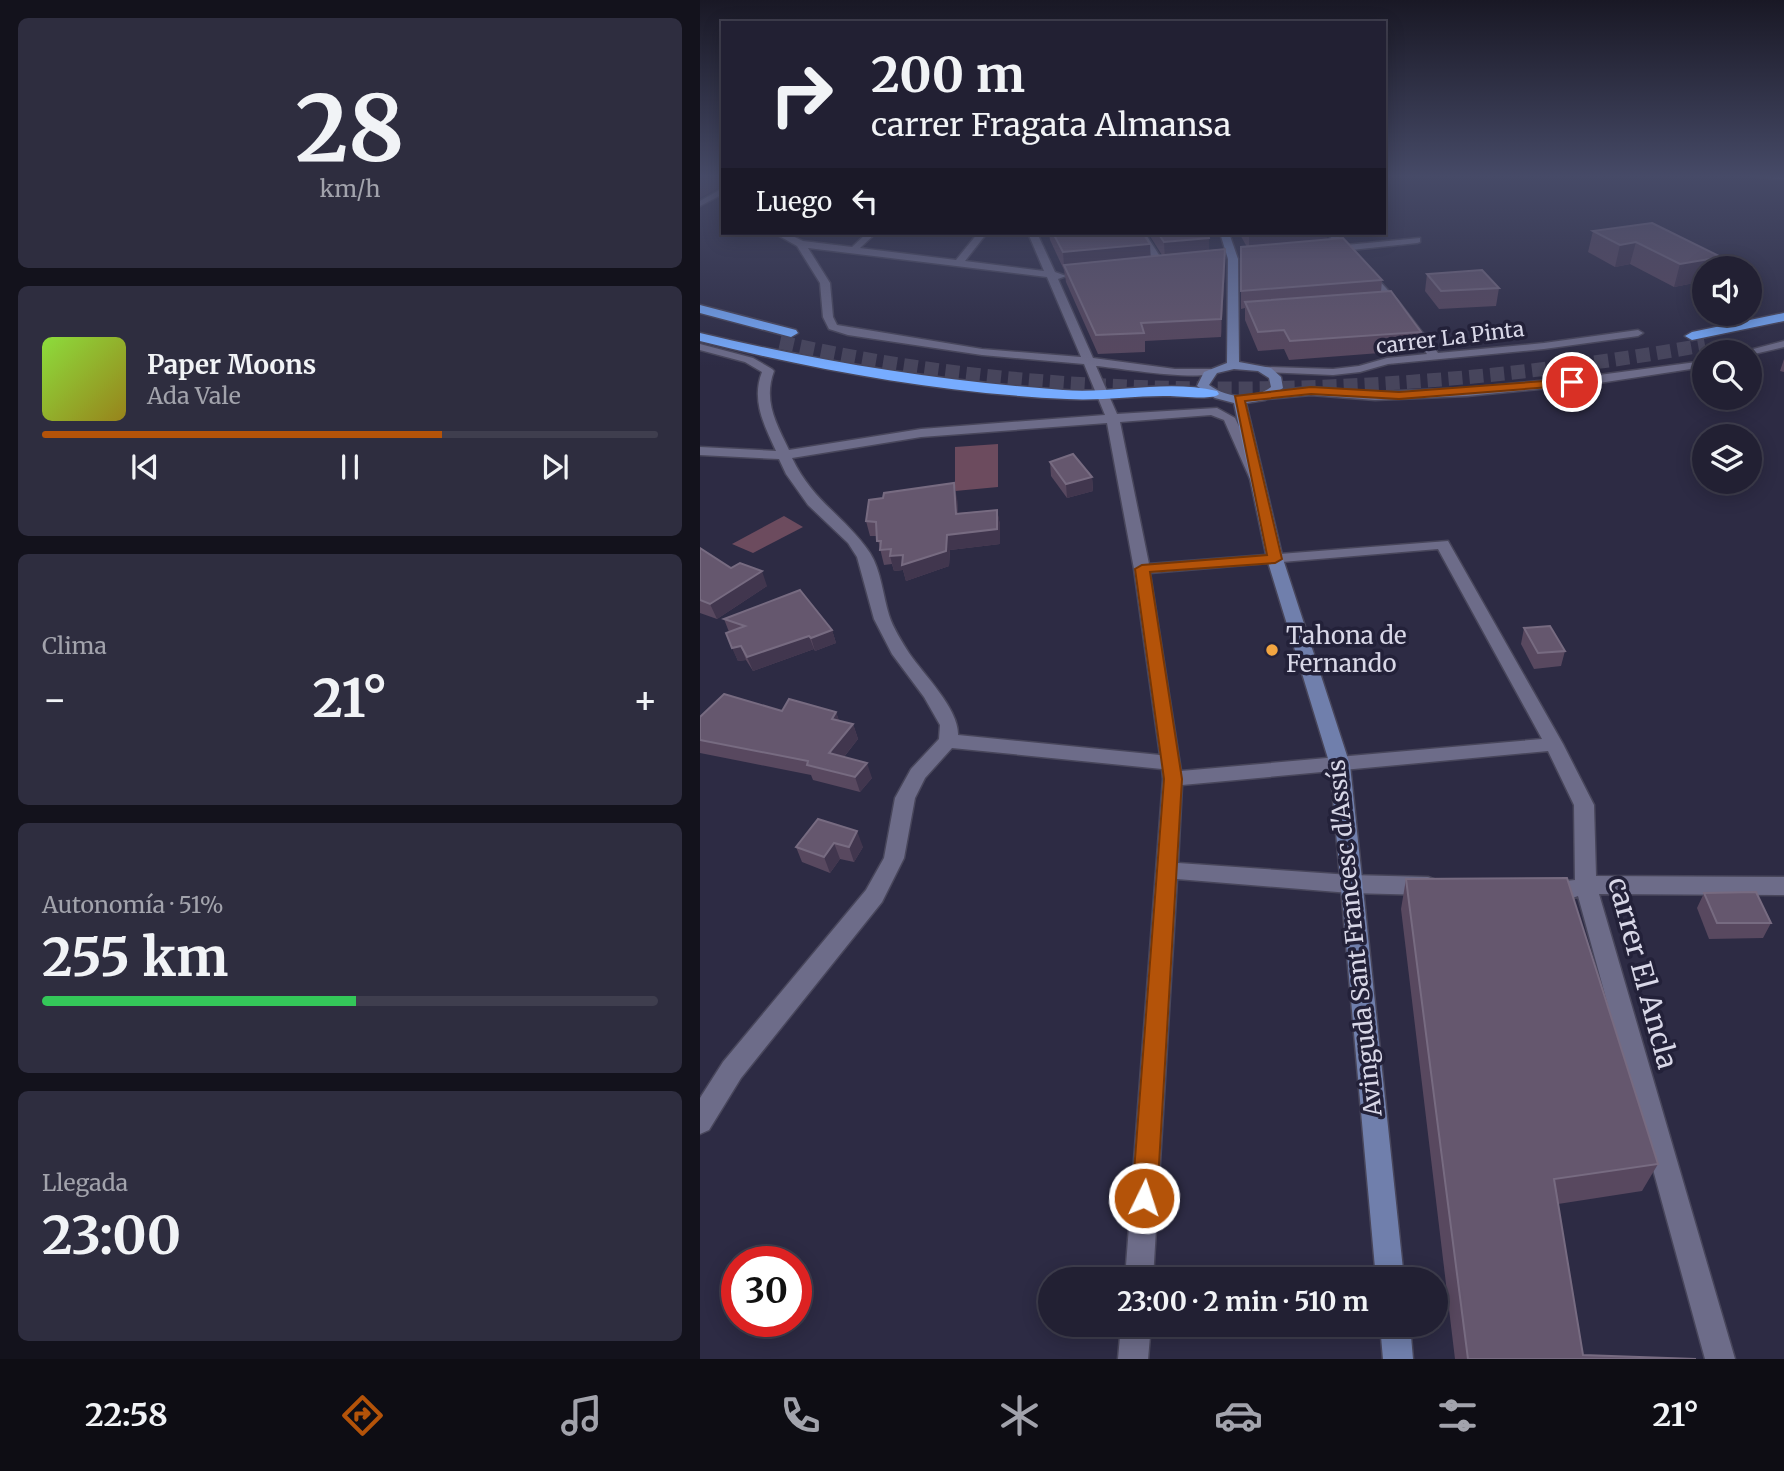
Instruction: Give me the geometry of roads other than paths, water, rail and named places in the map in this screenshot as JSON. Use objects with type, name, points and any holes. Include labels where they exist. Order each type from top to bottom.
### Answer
[{"type":"highway","points":[[700,309],[791,332]]},
{"type":"highway","points":[[1692,336],[1784,317]]},
{"type":"highway","points":[[700,322],[780,342]]},
{"type":"highway","points":[[1728,340],[1784,328]]},
{"type":"highway","points":[[700,337],[785,358],[886,376],[1103,396],[1171,391],[1212,394]]},
{"type":"main road","points":[[1227,240],[1233,258],[1233,366]]},
{"type":"main road","points":[[1233,366],[1266,370],[1274,374],[1278,384],[1268,395],[1239,398],[1212,394],[1203,386],[1204,378],[1210,372],[1233,366]]},
{"type":"main road","name":"Avinguda Sant Francesc d'Assís","points":[[1239,398],[1275,559],[1340,765],[1389,1267]]},
{"type":"main road","points":[[1396,1337],[1398,1359]]},
{"type":"street","points":[[794,240],[801,244],[960,262],[1052,277],[1066,275]]},
{"type":"street","points":[[856,247],[864,240]]},
{"type":"street","points":[[960,262],[977,240]]},
{"type":"street","points":[[1037,240],[1113,419],[1142,569],[1171,771],[1167,870],[1140,1267]]},
{"type":"street","points":[[1145,240],[1161,266]]},
{"type":"street","points":[[1338,240],[1394,303],[1435,356]]},
{"type":"street","points":[[1317,250],[1413,240]]},
{"type":"street","points":[[801,244],[825,283],[828,317],[833,327],[848,332],[982,352],[1151,367],[1183,373],[1210,372]]},
{"type":"street","points":[[1221,260],[1247,257]]},
{"type":"street","points":[[1148,267],[1173,264]]},
{"type":"street","points":[[1381,304],[1394,303]]},
{"type":"street","points":[[1232,315],[1246,314]]},
{"type":"street","name":"carrer La Pinta","points":[[1266,370],[1333,372],[1360,369],[1387,361],[1544,346],[1638,333]]},
{"type":"street","points":[[1762,349],[1784,344]]},
{"type":"street","points":[[700,347],[761,365],[768,371],[762,387],[766,417],[793,474],[813,502],[853,540],[865,557],[882,619],[901,654],[931,694],[949,725],[948,741],[918,774],[905,798],[894,858],[874,896],[732,1070],[700,1122]]},
{"type":"street","name":"carrer La Pinta","points":[[1278,384],[1311,391],[1375,396],[1467,392],[1599,379],[1692,366]]},
{"type":"street","name":"carrer La Pinta","points":[[1268,395],[1311,391]]},
{"type":"street","points":[[700,452],[784,455],[921,433],[1213,411],[1225,414],[1255,476]]},
{"type":"street","name":"carrer El Ancla","points":[[1275,559],[1443,544],[1554,744],[1584,805],[1586,885],[1720,1359]]},
{"type":"street","points":[[1142,569],[1275,559]]},
{"type":"street","points":[[948,741],[1171,771],[1340,765],[1554,744]]},
{"type":"street","points":[[1167,870],[1350,884],[1446,887]]},
{"type":"street","points":[[1527,890],[1568,891],[1586,885],[1784,886]]},
{"type":"street","points":[[1133,1359],[1135,1337]]},
{"type":"tunnel","points":[[780,342],[893,364],[1008,378],[1125,386],[1242,388],[1360,385],[1476,376],[1592,363],[1692,347]]},
{"type":"place","name":"Tahona de Fernando","points":[[1272,650]]}]
